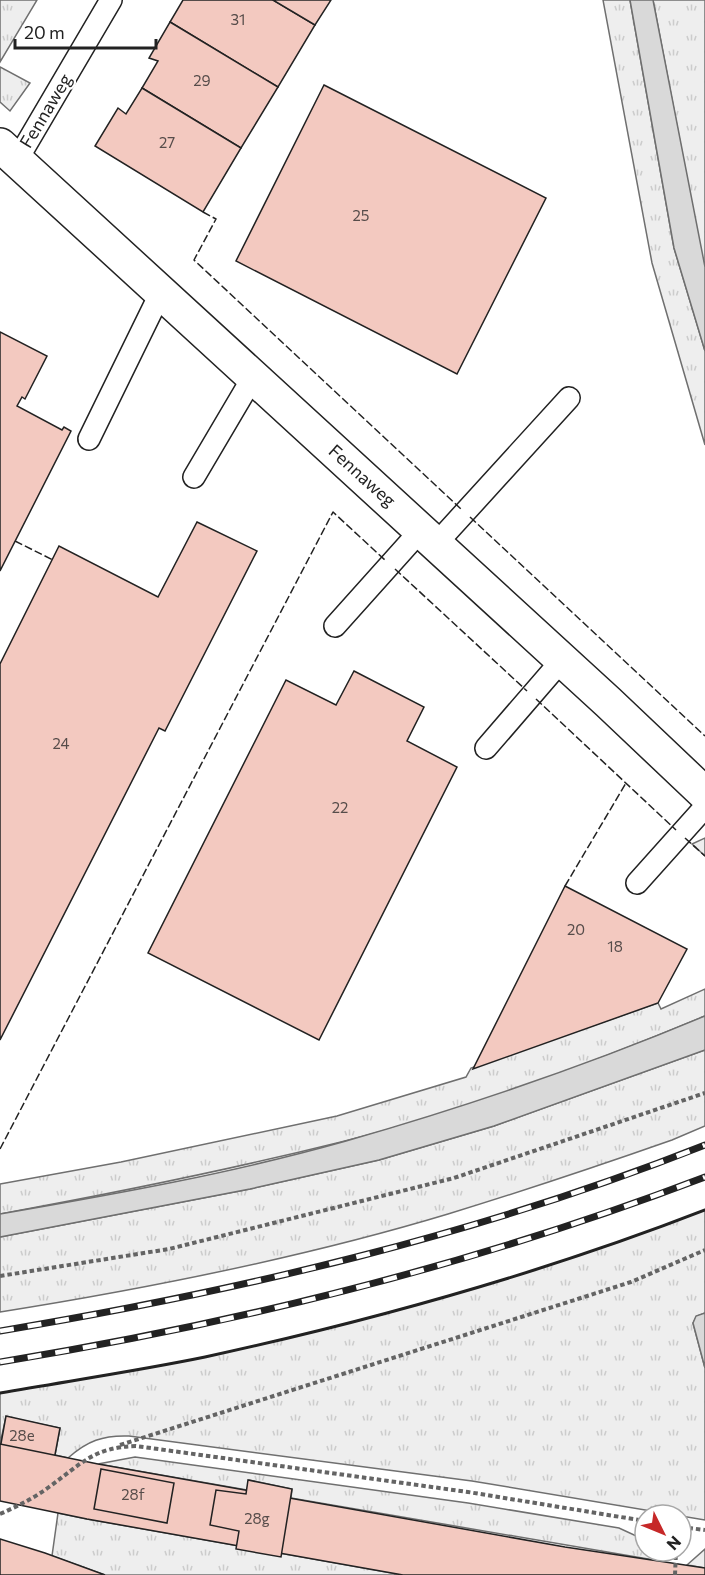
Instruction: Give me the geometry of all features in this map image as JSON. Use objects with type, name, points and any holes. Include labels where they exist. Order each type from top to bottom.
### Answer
[{"type":"street","name":"Fennaweg","points":[[8,153],[562,660],[705,794]]},
{"type":"lane","name":"Fennaweg","points":[[8,153],[111,0]]},
{"type":"lane","points":[[89,439],[161,292]]},
{"type":"lane","points":[[194,477],[254,377]]},
{"type":"lane","points":[[335,626],[569,398]]},
{"type":"lane","points":[[486,748],[562,660]]},
{"type":"lane","points":[[636,883],[705,807]]},
{"type":"path","points":[[0,1276],[169,1249],[454,1178],[705,1093]]},
{"type":"path","points":[[0,1514],[28,1502],[96,1453],[114,1446],[631,1282],[705,1250]]},
{"type":"path","points":[[114,1446],[136,1446],[468,1492],[633,1519]]},
{"type":"green space","points":[[0,0],[37,0],[0,62]]},
{"type":"green space","points":[[603,0],[630,0],[674,248],[705,351],[705,445],[652,263]]},
{"type":"green space","points":[[653,0],[705,0],[705,267],[702,257]]},
{"type":"green space","points":[[0,67],[30,83],[10,111],[0,102]]},
{"type":"green space","points":[[705,838],[705,856],[692,844]]},
{"type":"green space","points":[[705,989],[705,1016],[571,1069],[434,1116],[341,1142],[256,1162],[0,1214],[0,1184],[121,1162],[337,1116],[466,1077],[471,1068],[658,1003],[661,1009]]},
{"type":"green space","points":[[705,1050],[705,1126],[672,1140],[393,1230],[226,1271],[0,1312],[0,1237],[250,1189],[379,1160],[494,1126]]},
{"type":"green space","points":[[705,1210],[705,1313],[697,1316],[693,1323],[705,1368],[705,1520],[693,1518],[693,1503],[633,1503],[633,1508],[472,1481],[129,1436],[96,1440],[68,1458],[55,1455],[60,1428],[6,1417],[0,1444],[0,1393],[179,1362],[269,1343],[458,1293],[644,1233]]},
{"type":"green space","points":[[135,1457],[468,1503],[619,1528],[633,1534],[633,1556],[291,1498],[292,1489],[249,1480],[247,1490],[98,1464]]},
{"type":"green space","points":[[58,1513],[403,1575],[105,1575],[52,1556]]},
{"type":"green space","points":[[705,1549],[705,1568],[687,1565],[693,1563],[693,1560]]},
{"type":"shaded area","points":[[630,0],[653,0],[705,267],[705,351],[674,248]]},
{"type":"shaded area","points":[[705,1016],[705,1050],[494,1126],[379,1160],[250,1189],[0,1237],[0,1214],[217,1173],[346,1141],[527,1084]]},
{"type":"shaded area","points":[[705,1313],[705,1368],[693,1323],[696,1316]]},
{"type":"building","points":[[183,0],[273,0],[315,25],[278,87],[170,22]]},
{"type":"building","points":[[273,0],[331,0],[315,25]]},
{"type":"building","points":[[170,22],[278,87],[241,148],[142,88],[158,61],[149,58]]},
{"type":"building","points":[[324,85],[546,198],[457,374],[236,261]]},
{"type":"building","points":[[142,88],[241,148],[203,212],[95,146],[118,108],[126,114]]},
{"type":"building","points":[[0,332],[47,356],[25,399],[22,397],[17,406],[62,430],[64,427],[71,431],[0,571]]},
{"type":"building","points":[[197,522],[257,551],[165,731],[159,728],[0,1040],[0,664],[59,546],[158,597]]},
{"type":"building","points":[[354,671],[424,707],[407,741],[457,767],[319,1040],[148,953],[286,680],[336,705]]},
{"type":"building","points":[[565,886],[687,949],[658,1003],[473,1069]]},
{"type":"building","points":[[6,1416],[60,1428],[54,1460],[0,1449]]},
{"type":"building","points":[[0,1444],[98,1464],[633,1557],[633,1563],[672,1563],[705,1568],[705,1575],[403,1575],[87,1519],[0,1501]]},
{"type":"building","points":[[101,1469],[174,1483],[167,1523],[94,1509]]},
{"type":"building","points":[[248,1480],[292,1489],[281,1557],[236,1549],[239,1531],[210,1525],[216,1490],[246,1494]]},
{"type":"building","points":[[0,1539],[45,1553],[105,1575],[0,1575]]},
{"type":"railway","points":[[0,1331],[179,1298],[357,1257],[533,1206],[705,1145]]},
{"type":"railway","points":[[0,1362],[180,1329],[357,1288],[533,1237],[705,1177]]},
{"type":"fence","points":[[203,212],[216,219],[194,260],[461,509]]},
{"type":"fence","points":[[0,1149],[333,512],[386,561]]},
{"type":"fence","points":[[470,517],[705,736]]},
{"type":"fence","points":[[15,541],[53,560]]},
{"type":"fence","points":[[395,569],[527,691]]},
{"type":"fence","points":[[536,699],[676,830]]},
{"type":"fence","points":[[565,886],[626,783]]},
{"type":"fence","points":[[685,838],[705,856]]},
{"type":"wall","points":[[0,1393],[205,1357],[395,1311],[582,1254],[705,1210]]}]
